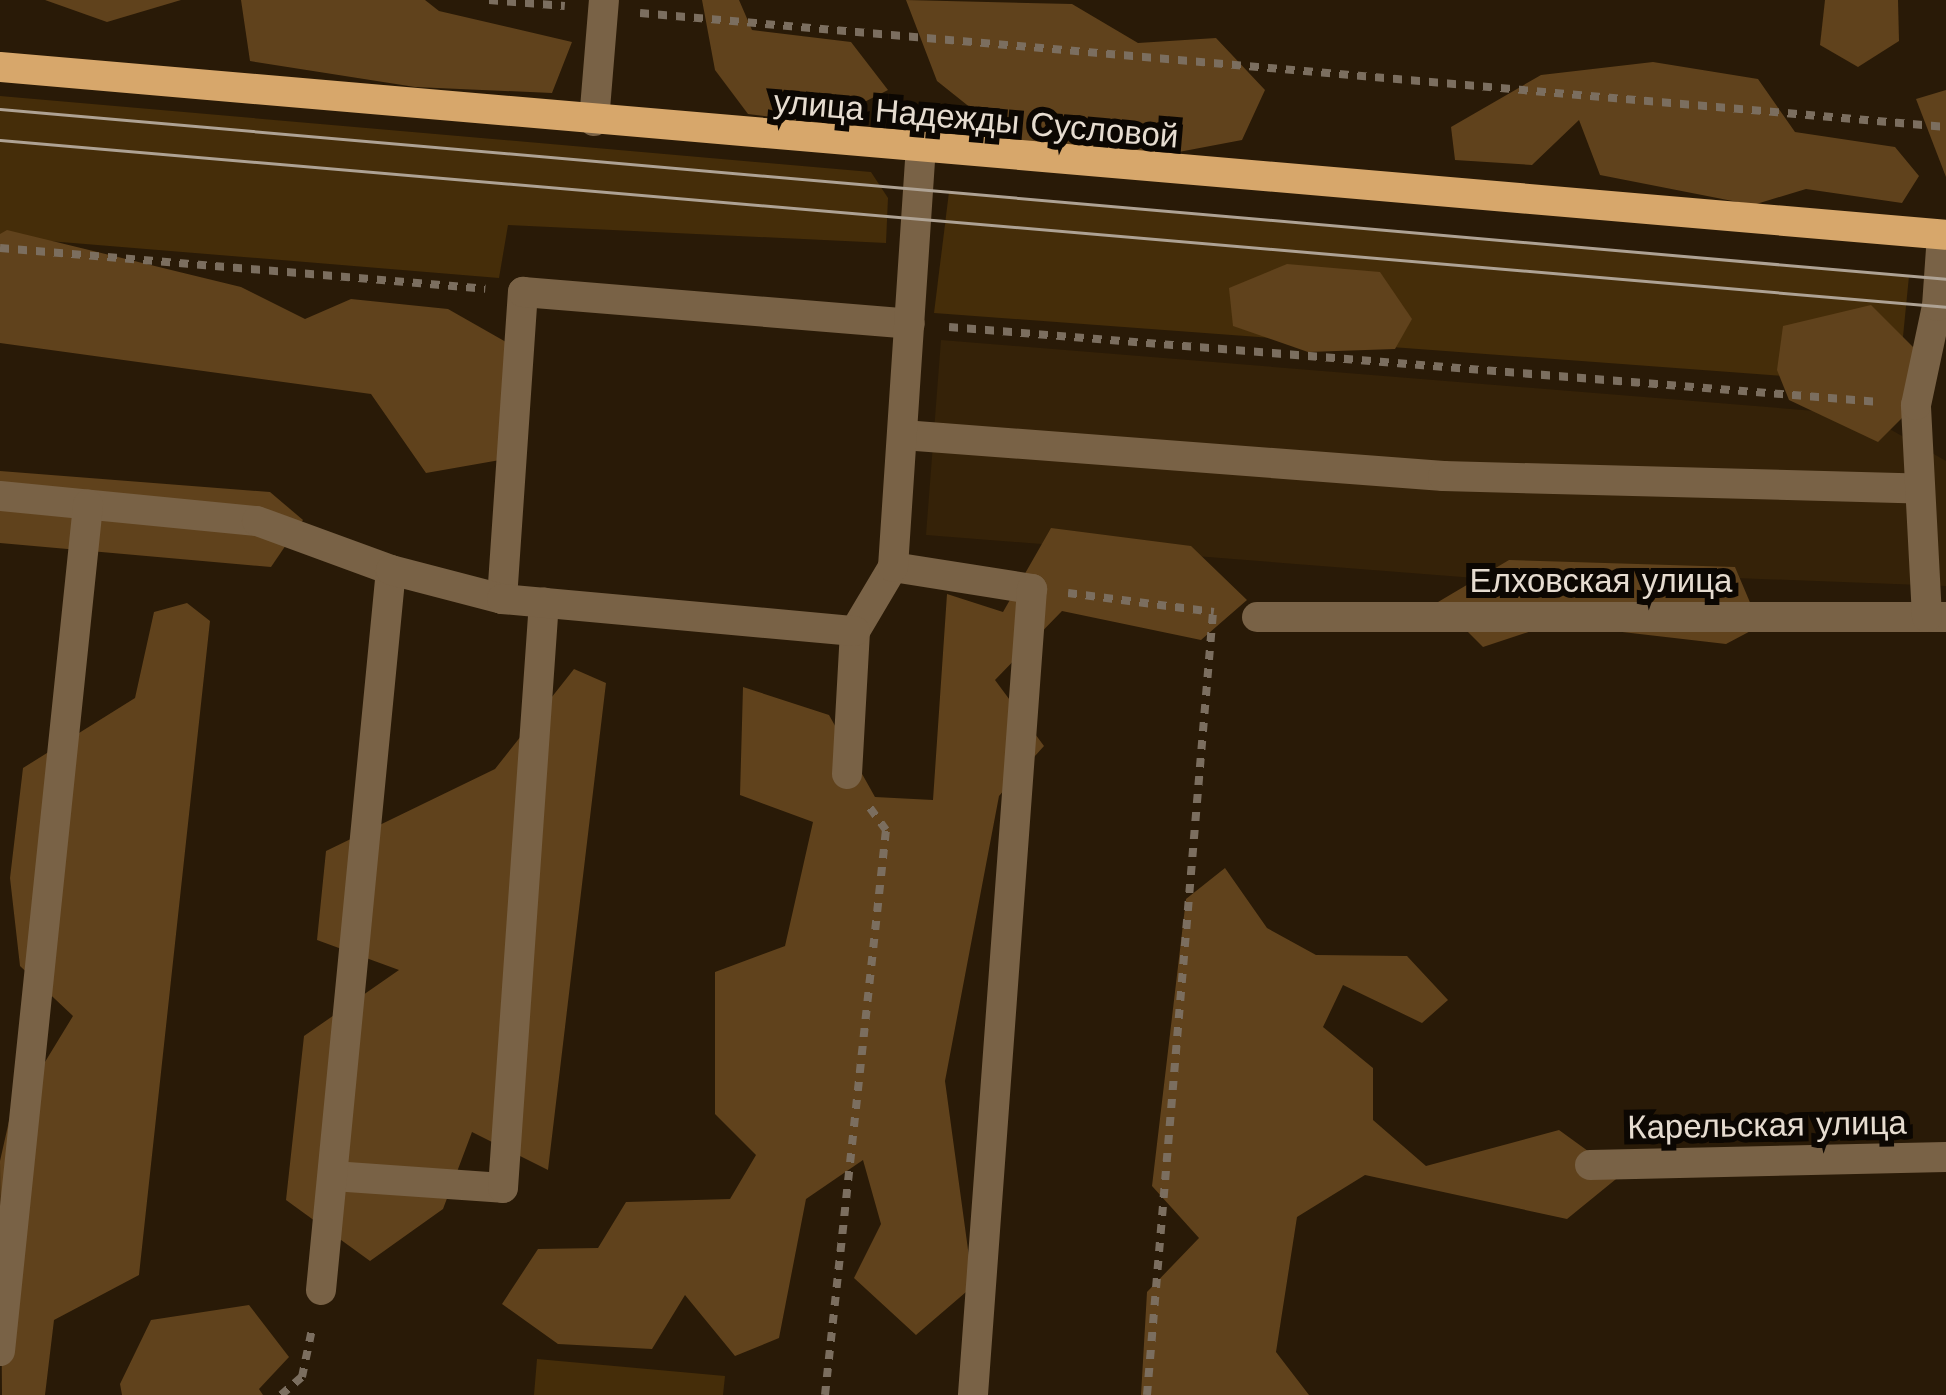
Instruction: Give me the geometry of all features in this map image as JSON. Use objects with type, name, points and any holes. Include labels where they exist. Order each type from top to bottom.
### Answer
[{"type":"main road","name":"улица Надежды Сусловой","points":[[0,67],[1944,235]]},
{"type":"street","points":[[594,121],[604,5]]},
{"type":"street","points":[[847,774],[855,632],[893,567],[921,148]]},
{"type":"street","points":[[1936,617],[1917,488],[1916,405],[1937,306],[1944,235]]},
{"type":"street","points":[[502,598],[523,292],[910,324]]},
{"type":"street","points":[[1916,405],[1946,422]]},
{"type":"street","points":[[903,435],[1443,476],[1917,488]]},
{"type":"street","points":[[0,496],[257,520],[391,570],[502,598],[855,632]]},
{"type":"street","points":[[0,1352],[88,505]]},
{"type":"street","points":[[893,567],[1032,590],[973,1395]]},
{"type":"street","points":[[321,1290],[391,570]]},
{"type":"street","points":[[333,1175],[503,1188],[544,602]]},
{"type":"street","name":"Елховская улица","points":[[1257,617],[1936,617]]},
{"type":"street","name":"Карельская улица","points":[[1590,1165],[1946,1157]]},
{"type":"path","points":[[489,0],[604,5],[1946,127]]},
{"type":"path","points":[[0,248],[523,292]]},
{"type":"path","points":[[910,324],[1916,405]]},
{"type":"path","points":[[1032,590],[1257,617]]},
{"type":"path","points":[[1147,1395],[1213,612]]},
{"type":"path","points":[[825,1395],[886,830],[847,774]]},
{"type":"path","points":[[281,1395],[302,1377],[321,1290]]},
{"type":"shaded area","points":[[45,0],[181,0],[107,22]]},
{"type":"shaded area","points":[[241,0],[425,0],[439,11],[572,42],[552,93],[415,87],[250,61]]},
{"type":"shaded area","points":[[702,0],[739,0],[752,30],[851,42],[888,90],[823,123],[748,114],[715,70]]},
{"type":"shaded area","points":[[906,0],[1072,4],[1138,43],[1216,38],[1265,90],[1242,140],[1147,158],[1011,140],[937,81]]},
{"type":"shaded area","points":[[1825,0],[1898,0],[1899,41],[1858,67],[1820,45]]},
{"type":"shaded area","points":[[1653,62],[1758,79],[1795,132],[1895,147],[1919,176],[1902,203],[1806,189],[1753,205],[1600,175],[1579,120],[1532,165],[1455,160],[1451,127],[1541,75]]},
{"type":"shaded area","points":[[1946,90],[1946,177],[1916,99]]},
{"type":"shaded area","points":[[0,96],[871,172],[888,198],[886,243],[508,225],[499,278],[0,237]]},
{"type":"shaded area","points":[[949,192],[1909,276],[1900,367],[1865,382],[934,313]]},
{"type":"shaded area","points":[[7,230],[241,287],[305,319],[351,299],[448,309],[506,342],[500,460],[426,473],[371,394],[0,343],[0,234]]},
{"type":"shaded area","points":[[1287,264],[1380,272],[1412,319],[1395,349],[1308,352],[1233,326],[1229,288]]},
{"type":"shaded area","points":[[1871,305],[1917,351],[1902,418],[1878,442],[1789,400],[1777,370],[1783,326]]},
{"type":"shaded area","points":[[941,340],[1865,415],[1946,461],[1946,586],[1477,568],[1475,578],[926,535]]},
{"type":"shaded area","points":[[0,471],[270,492],[303,520],[271,567],[0,543]]},
{"type":"shaded area","points":[[1051,528],[1191,546],[1247,600],[1201,640],[1062,611],[995,680],[1044,746],[999,796],[945,1081],[973,1286],[916,1335],[854,1278],[881,1224],[863,1160],[806,1199],[779,1338],[735,1356],[685,1295],[652,1349],[558,1344],[502,1304],[538,1249],[598,1248],[626,1202],[730,1199],[756,1155],[715,1114],[715,972],[785,946],[813,822],[740,795],[743,687],[829,715],[875,797],[933,800],[947,594],[1003,612]]},
{"type":"shaded area","points":[[1509,560],[1735,567],[1760,626],[1726,644],[1553,624],[1483,647],[1438,602]]},
{"type":"shaded area","points":[[187,603],[210,621],[139,1275],[54,1320],[45,1395],[2,1395],[0,1161],[9,1121],[73,1016],[20,966],[10,878],[23,768],[135,698],[154,612]]},
{"type":"shaded area","points":[[574,669],[606,683],[548,1170],[472,1132],[443,1209],[370,1261],[286,1200],[304,1036],[399,970],[317,940],[326,851],[495,769]]},
{"type":"shaded area","points":[[1225,868],[1267,928],[1316,955],[1407,956],[1448,1000],[1422,1023],[1343,985],[1323,1027],[1373,1068],[1373,1120],[1426,1166],[1559,1130],[1621,1175],[1567,1219],[1365,1175],[1297,1217],[1276,1352],[1309,1395],[1141,1395],[1147,1292],[1199,1238],[1152,1186],[1186,899]]},
{"type":"shaded area","points":[[249,1305],[289,1357],[259,1389],[263,1395],[122,1395],[120,1384],[151,1320]]},
{"type":"shaded area","points":[[537,1359],[725,1376],[723,1395],[534,1395]]},
{"type":"tram line","points":[[0,109],[1946,279]]},
{"type":"tram line","points":[[0,140],[1946,307]]}]
